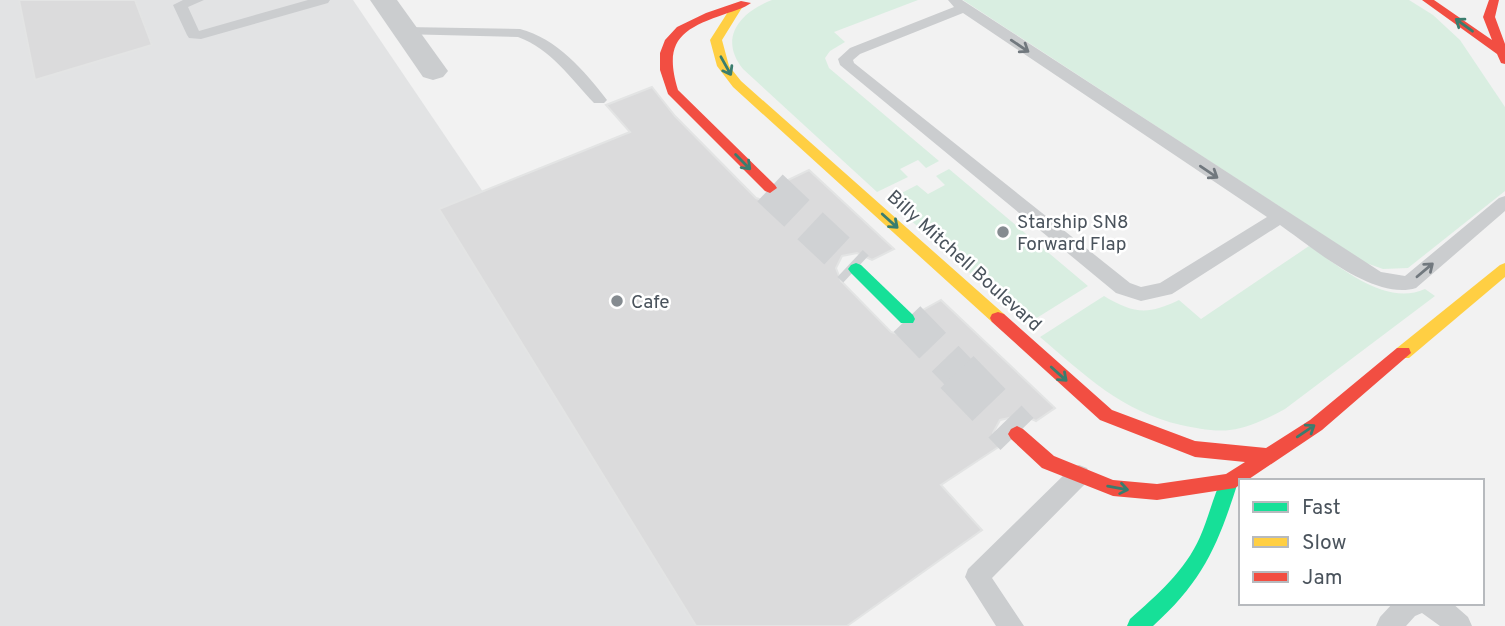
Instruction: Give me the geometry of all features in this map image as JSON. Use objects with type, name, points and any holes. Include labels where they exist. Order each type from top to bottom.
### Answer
[{"type":"main road","points":[[753,0],[689,24],[668,39],[662,60],[663,77],[672,92],[770,188]]},
{"type":"main road","points":[[1427,0],[1503,55]]},
{"type":"main road","points":[[1494,0],[1489,17],[1503,55]]},
{"type":"main road","name":"Billy Mitchell Boulevard","points":[[737,6],[716,40],[723,66],[737,83],[1106,415],[1195,449],[1268,456]]},
{"type":"main road","points":[[856,269],[907,319]]},
{"type":"main road","points":[[1017,434],[1048,462],[1113,488],[1157,492],[1229,482],[1316,425],[1505,270]]},
{"type":"main road","points":[[1137,626],[1167,601],[1194,571],[1203,555],[1229,482]]},
{"type":"street","points":[[383,0],[433,71]]},
{"type":"lane","points":[[197,0],[180,2],[194,35],[201,36],[323,0]]},
{"type":"lane","points":[[1279,218],[1165,289],[1141,294],[1123,288],[847,65],[845,59],[855,51],[958,4],[1279,218],[1362,271],[1384,281],[1409,283],[1505,202]]},
{"type":"lane","points":[[405,32],[520,33],[535,37],[549,47],[599,100]]},
{"type":"lane","points":[[1011,626],[977,577],[1079,475]]},
{"type":"lane","points":[[1389,626],[1410,605]]},
{"type":"lane","points":[[1432,605],[1459,626]]},
{"type":"shaded area","points":[[0,0],[353,0],[777,626],[0,626]]},
{"type":"green space","points":[[772,0],[918,0],[834,32],[845,42],[830,51],[825,58],[829,68],[939,161],[926,168],[918,160],[900,169],[908,177],[877,192],[743,69],[732,47],[736,27],[750,11]]},
{"type":"green space","points":[[963,0],[1409,0],[1433,15],[1460,40],[1505,107],[1505,191],[1408,268],[1383,269],[1366,263]]},
{"type":"green space","points":[[949,169],[1088,286],[1027,324],[888,200],[917,185],[928,194],[945,185],[936,176]]},
{"type":"green space","points":[[1309,246],[1349,274],[1379,289],[1410,293],[1425,289],[1435,296],[1285,409],[1251,425],[1230,430],[1205,429],[1181,425],[1140,411],[1105,390],[1040,337],[1104,296],[1124,306],[1141,310],[1158,308],[1179,300],[1201,319]]},
{"type":"building","points":[[19,0],[135,0],[152,45],[35,80]]},
{"type":"building","points":[[652,87],[675,116],[756,198],[769,202],[783,198],[789,189],[786,181],[809,170],[894,249],[872,260],[857,253],[842,256],[836,268],[841,281],[891,332],[906,337],[922,333],[928,320],[923,310],[941,300],[1055,408],[1036,421],[1023,415],[1000,420],[993,433],[1000,446],[941,485],[982,530],[847,626],[696,626],[439,209],[630,132],[606,105]]},
{"type":"tunnel","points":[[770,188],[856,269]]},
{"type":"tunnel","points":[[907,319],[959,373]]},
{"type":"tunnel","points":[[957,372],[1017,434]]},
{"type":"traffic: fast","points":[[856,269],[907,319]]},
{"type":"traffic: fast","points":[[1137,626],[1174,592],[1197,563],[1213,529],[1229,482]]},
{"type":"traffic: slow","points":[[737,6],[716,40],[723,66],[737,84],[998,318]]},
{"type":"traffic: slow","points":[[1403,353],[1505,269]]},
{"type":"traffic: jam","points":[[1427,0],[1500,51]]},
{"type":"traffic: jam","points":[[1494,0],[1489,17],[1505,60]]},
{"type":"traffic: jam","points":[[745,3],[710,15],[681,30],[671,40],[666,53],[666,70],[672,91],[770,188]]},
{"type":"traffic: jam","points":[[998,318],[1106,415],[1195,449],[1268,456]]},
{"type":"traffic: jam","points":[[1017,434],[1048,462],[1113,488],[1157,492],[1229,482],[1316,425],[1403,353]]},
{"type":"place","name":"Starship SN8 Forward Flap","points":[[1003,232]]},
{"type":"place","name":"Cafe","points":[[617,301]]}]
